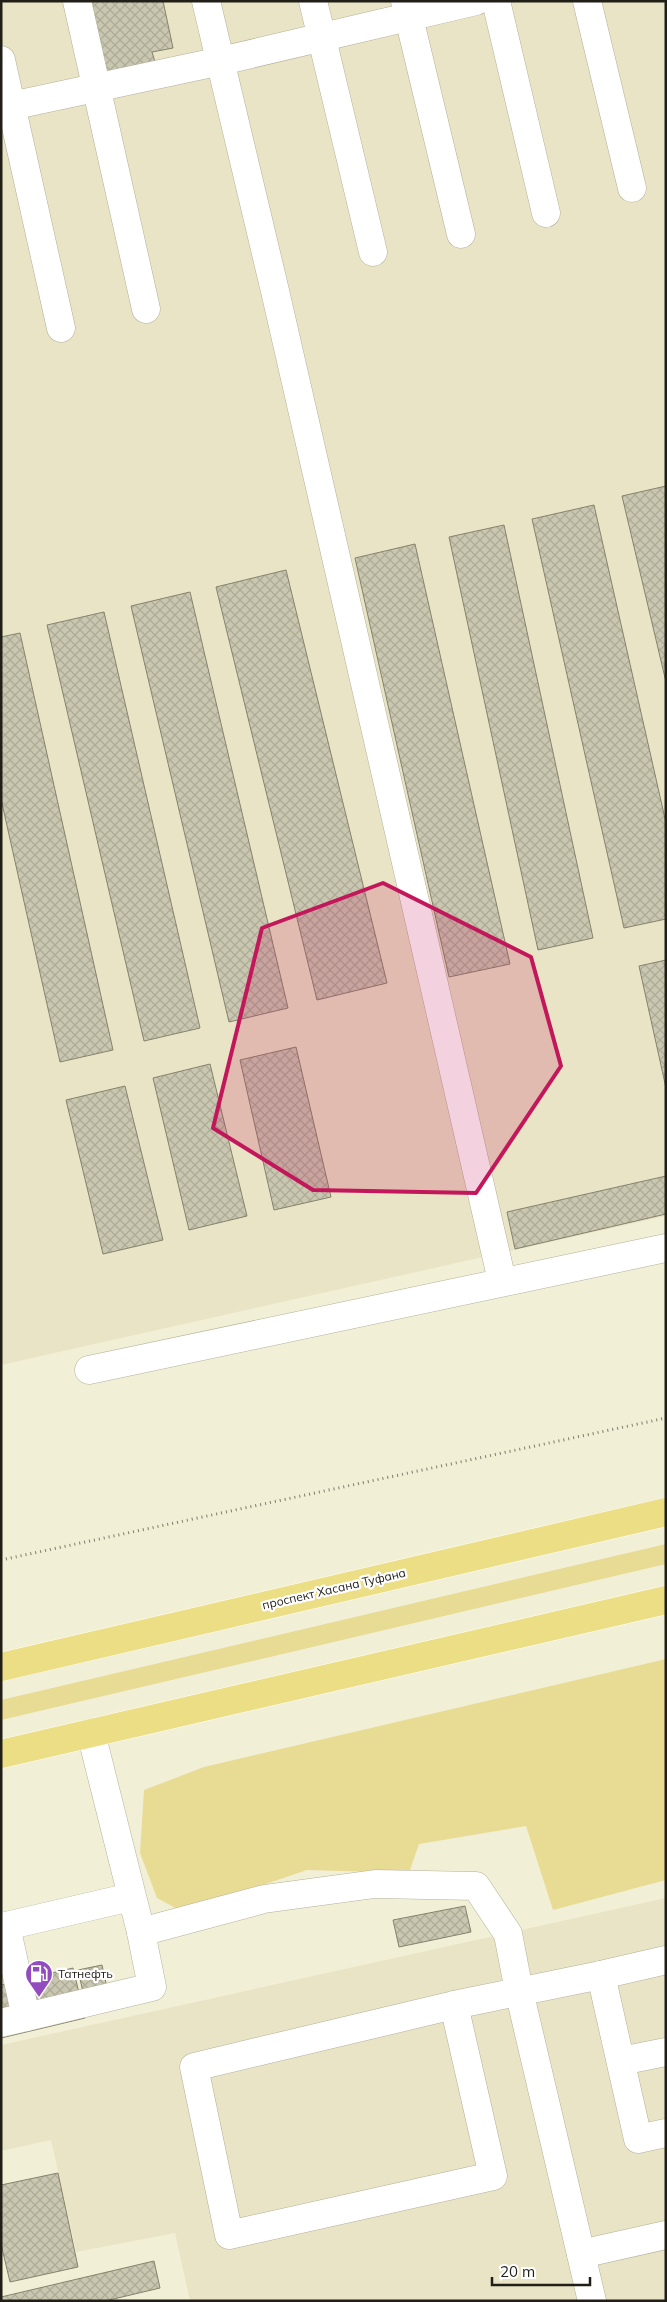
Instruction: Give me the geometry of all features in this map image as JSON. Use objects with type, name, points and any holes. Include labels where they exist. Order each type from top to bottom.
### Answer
[{"type":"main road","name":"проспект Хасана Туфана","points":[[1,1667],[666,1512]]},
{"type":"main road","points":[[1,1754],[666,1600]]},
{"type":"street","points":[[77,1],[146,309]]},
{"type":"street","points":[[206,1],[502,1281]]},
{"type":"street","points":[[313,1],[373,252]]},
{"type":"street","points":[[6,107],[322,37],[407,9],[476,1]]},
{"type":"street","points":[[496,1],[546,213]]},
{"type":"street","points":[[587,1],[632,188]]},
{"type":"street","points":[[407,9],[460,234]]},
{"type":"street","points":[[1,60],[6,107],[61,328]]},
{"type":"street","points":[[89,1370],[502,1281],[666,1248]]},
{"type":"street","points":[[91,1733],[141,1932],[152,1988],[14,2020],[6,1926],[131,1897]]},
{"type":"street","points":[[141,1932],[264,1899],[292,1895],[375,1884],[476,1886],[508,1934],[519,1991],[592,2301]]},
{"type":"street","points":[[454,2005],[493,2176],[229,2235],[194,2067],[454,2005],[666,1960]]},
{"type":"street","points":[[601,1975],[638,2139],[666,2133]]},
{"type":"street","points":[[621,2061],[666,2052]]},
{"type":"street","points":[[581,2254],[666,2235]]},
{"type":"path","points":[[1,1560],[666,1418]]},
{"type":"highlighted area","points":[[383,883],[531,957],[561,1066],[476,1193],[313,1190],[213,1128],[262,928]]},
{"type":"shaded area","points":[[1,1],[666,1],[666,1216],[1,1365]]},
{"type":"shaded area","points":[[666,1544],[666,1564],[1,1720],[1,1700]]},
{"type":"shaded area","points":[[666,1659],[666,1880],[553,1910],[526,1826],[419,1844],[409,1873],[307,1870],[183,1912],[157,1898],[140,1853],[144,1790],[204,1767]]},
{"type":"shaded area","points":[[666,1898],[666,2301],[190,2301],[175,2233],[76,2252],[51,2140],[1,2151],[1,2045]]},
{"type":"building","points":[[88,1],[163,1],[173,48],[152,52],[155,62],[104,73]]},
{"type":"building","points":[[666,486],[666,682],[622,496]]},
{"type":"building","points":[[594,505],[666,823],[666,919],[624,928],[532,519]]},
{"type":"building","points":[[504,525],[593,938],[538,950],[449,537]]},
{"type":"building","points":[[415,544],[510,964],[449,977],[355,558]]},
{"type":"building","points":[[286,570],[387,983],[317,1000],[216,587]]},
{"type":"building","points":[[190,592],[288,1008],[229,1022],[131,606]]},
{"type":"building","points":[[104,612],[200,1028],[144,1041],[47,625]]},
{"type":"building","points":[[20,633],[113,1050],[60,1062],[1,799],[1,637]]},
{"type":"building","points":[[666,960],[666,1088],[639,966]]},
{"type":"building","points":[[296,1047],[331,1197],[274,1210],[240,1060]]},
{"type":"building","points":[[210,1064],[247,1216],[189,1230],[153,1078]]},
{"type":"building","points":[[125,1086],[163,1240],[103,1254],[66,1100]]},
{"type":"building","points":[[666,1176],[666,1214],[515,1249],[507,1212]]},
{"type":"building","points":[[465,1906],[471,1932],[399,1947],[393,1920]]},
{"type":"building","points":[[102,1965],[111,2005],[87,2010],[78,1970]]},
{"type":"building","points":[[73,1968],[85,2018],[1,2038],[1,1985]]},
{"type":"building","points":[[58,2173],[78,2267],[10,2282],[1,2244],[1,2185]]},
{"type":"building","points":[[154,2261],[160,2288],[105,2301],[1,2301],[1,2297]]},
{"type":"place","name":"Татнефть","points":[[39,1998]]}]
